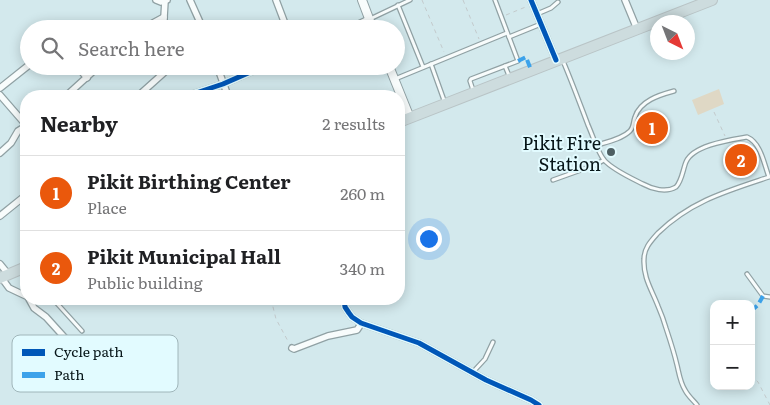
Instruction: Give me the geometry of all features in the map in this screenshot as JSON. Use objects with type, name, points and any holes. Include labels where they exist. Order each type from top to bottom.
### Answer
[{"type":"highway","points":[[405,120],[712,0]]},
{"type":"highway","points":[[4,277],[20,270]]},
{"type":"street","points":[[156,0],[159,2],[166,1],[164,17],[158,20]]},
{"type":"street","points":[[190,0],[198,20]]},
{"type":"street","points":[[276,0],[284,20]]},
{"type":"street","points":[[362,0],[369,19]]},
{"type":"street","points":[[625,0],[637,29]]},
{"type":"street","points":[[532,2],[559,59]]},
{"type":"street","points":[[0,88],[20,72]]},
{"type":"street","points":[[73,90],[90,75]]},
{"type":"street","points":[[145,90],[161,75]]},
{"type":"street","points":[[220,75],[226,90]]},
{"type":"street","points":[[206,90],[244,75]]},
{"type":"street","points":[[393,75],[399,90]]},
{"type":"street","points":[[0,96],[20,119]]},
{"type":"street","points":[[405,105],[410,118]]},
{"type":"street","points":[[0,153],[11,143],[16,133],[20,130]]},
{"type":"street","points":[[0,216],[20,199]]},
{"type":"street","points":[[0,264],[9,288],[20,293]]},
{"type":"street","points":[[32,305],[62,335]]},
{"type":"street","points":[[345,305],[352,317],[361,323],[419,343],[486,380],[539,405]]},
{"type":"street","points":[[292,348],[294,349],[328,336],[357,330],[361,323]]},
{"type":"lane","points":[[369,19],[410,0]]},
{"type":"lane","points":[[474,92],[471,79],[518,61],[495,0]]},
{"type":"lane","points":[[537,14],[551,8],[558,2]]},
{"type":"lane","points":[[398,5],[404,20]]},
{"type":"lane","points":[[405,22],[423,67]]},
{"type":"lane","points":[[509,37],[541,24]]},
{"type":"lane","points":[[405,75],[507,33]]},
{"type":"lane","points":[[559,59],[604,160],[610,166],[650,188],[659,190],[670,189],[679,183],[685,163],[691,155],[700,149],[747,137],[751,138],[758,147],[770,177],[720,193],[685,211],[668,223],[655,236],[644,252],[648,285],[665,326],[680,378],[684,389],[697,405]]},
{"type":"lane","points":[[431,64],[445,103]]},
{"type":"lane","points":[[505,66],[510,78]]},
{"type":"lane","points":[[395,79],[404,75]]},
{"type":"lane","points":[[597,145],[628,133],[632,128],[635,115],[641,107],[653,98],[674,92]]},
{"type":"lane","points":[[553,180],[604,160]]},
{"type":"lane","points":[[747,274],[763,296],[770,297]]},
{"type":"lane","points":[[58,305],[82,331]]},
{"type":"lane","points":[[473,372],[488,355],[493,342]]},
{"type":"path","points":[[422,0],[446,58]]},
{"type":"path","points":[[463,0],[481,44]]},
{"type":"path","points":[[501,17],[532,2]]},
{"type":"path","points":[[714,112],[727,141]]},
{"type":"path","points":[[272,305],[276,319],[292,348]]},
{"type":"path","points":[[755,379],[770,405]]},
{"type":"shaded area","points":[[719,89],[724,104],[698,115],[692,100]]},
{"type":"marked path","points":[[518,61],[526,57],[531,70]]},
{"type":"marked path","points":[[755,308],[763,296]]},
{"type":"cycle path","points":[[531,0],[556,60]]},
{"type":"cycle path","points":[[205,90],[244,75]]},
{"type":"cycle path","points":[[345,305],[352,317],[361,323],[419,343],[486,380],[539,405]]},
{"type":"place","name":"Pikit Birthing Center","points":[[652,128]]},
{"type":"place","name":"Pikit Fire Station","points":[[611,152]]},
{"type":"place","name":"Pikit Municipal Hall","points":[[741,160]]}]
